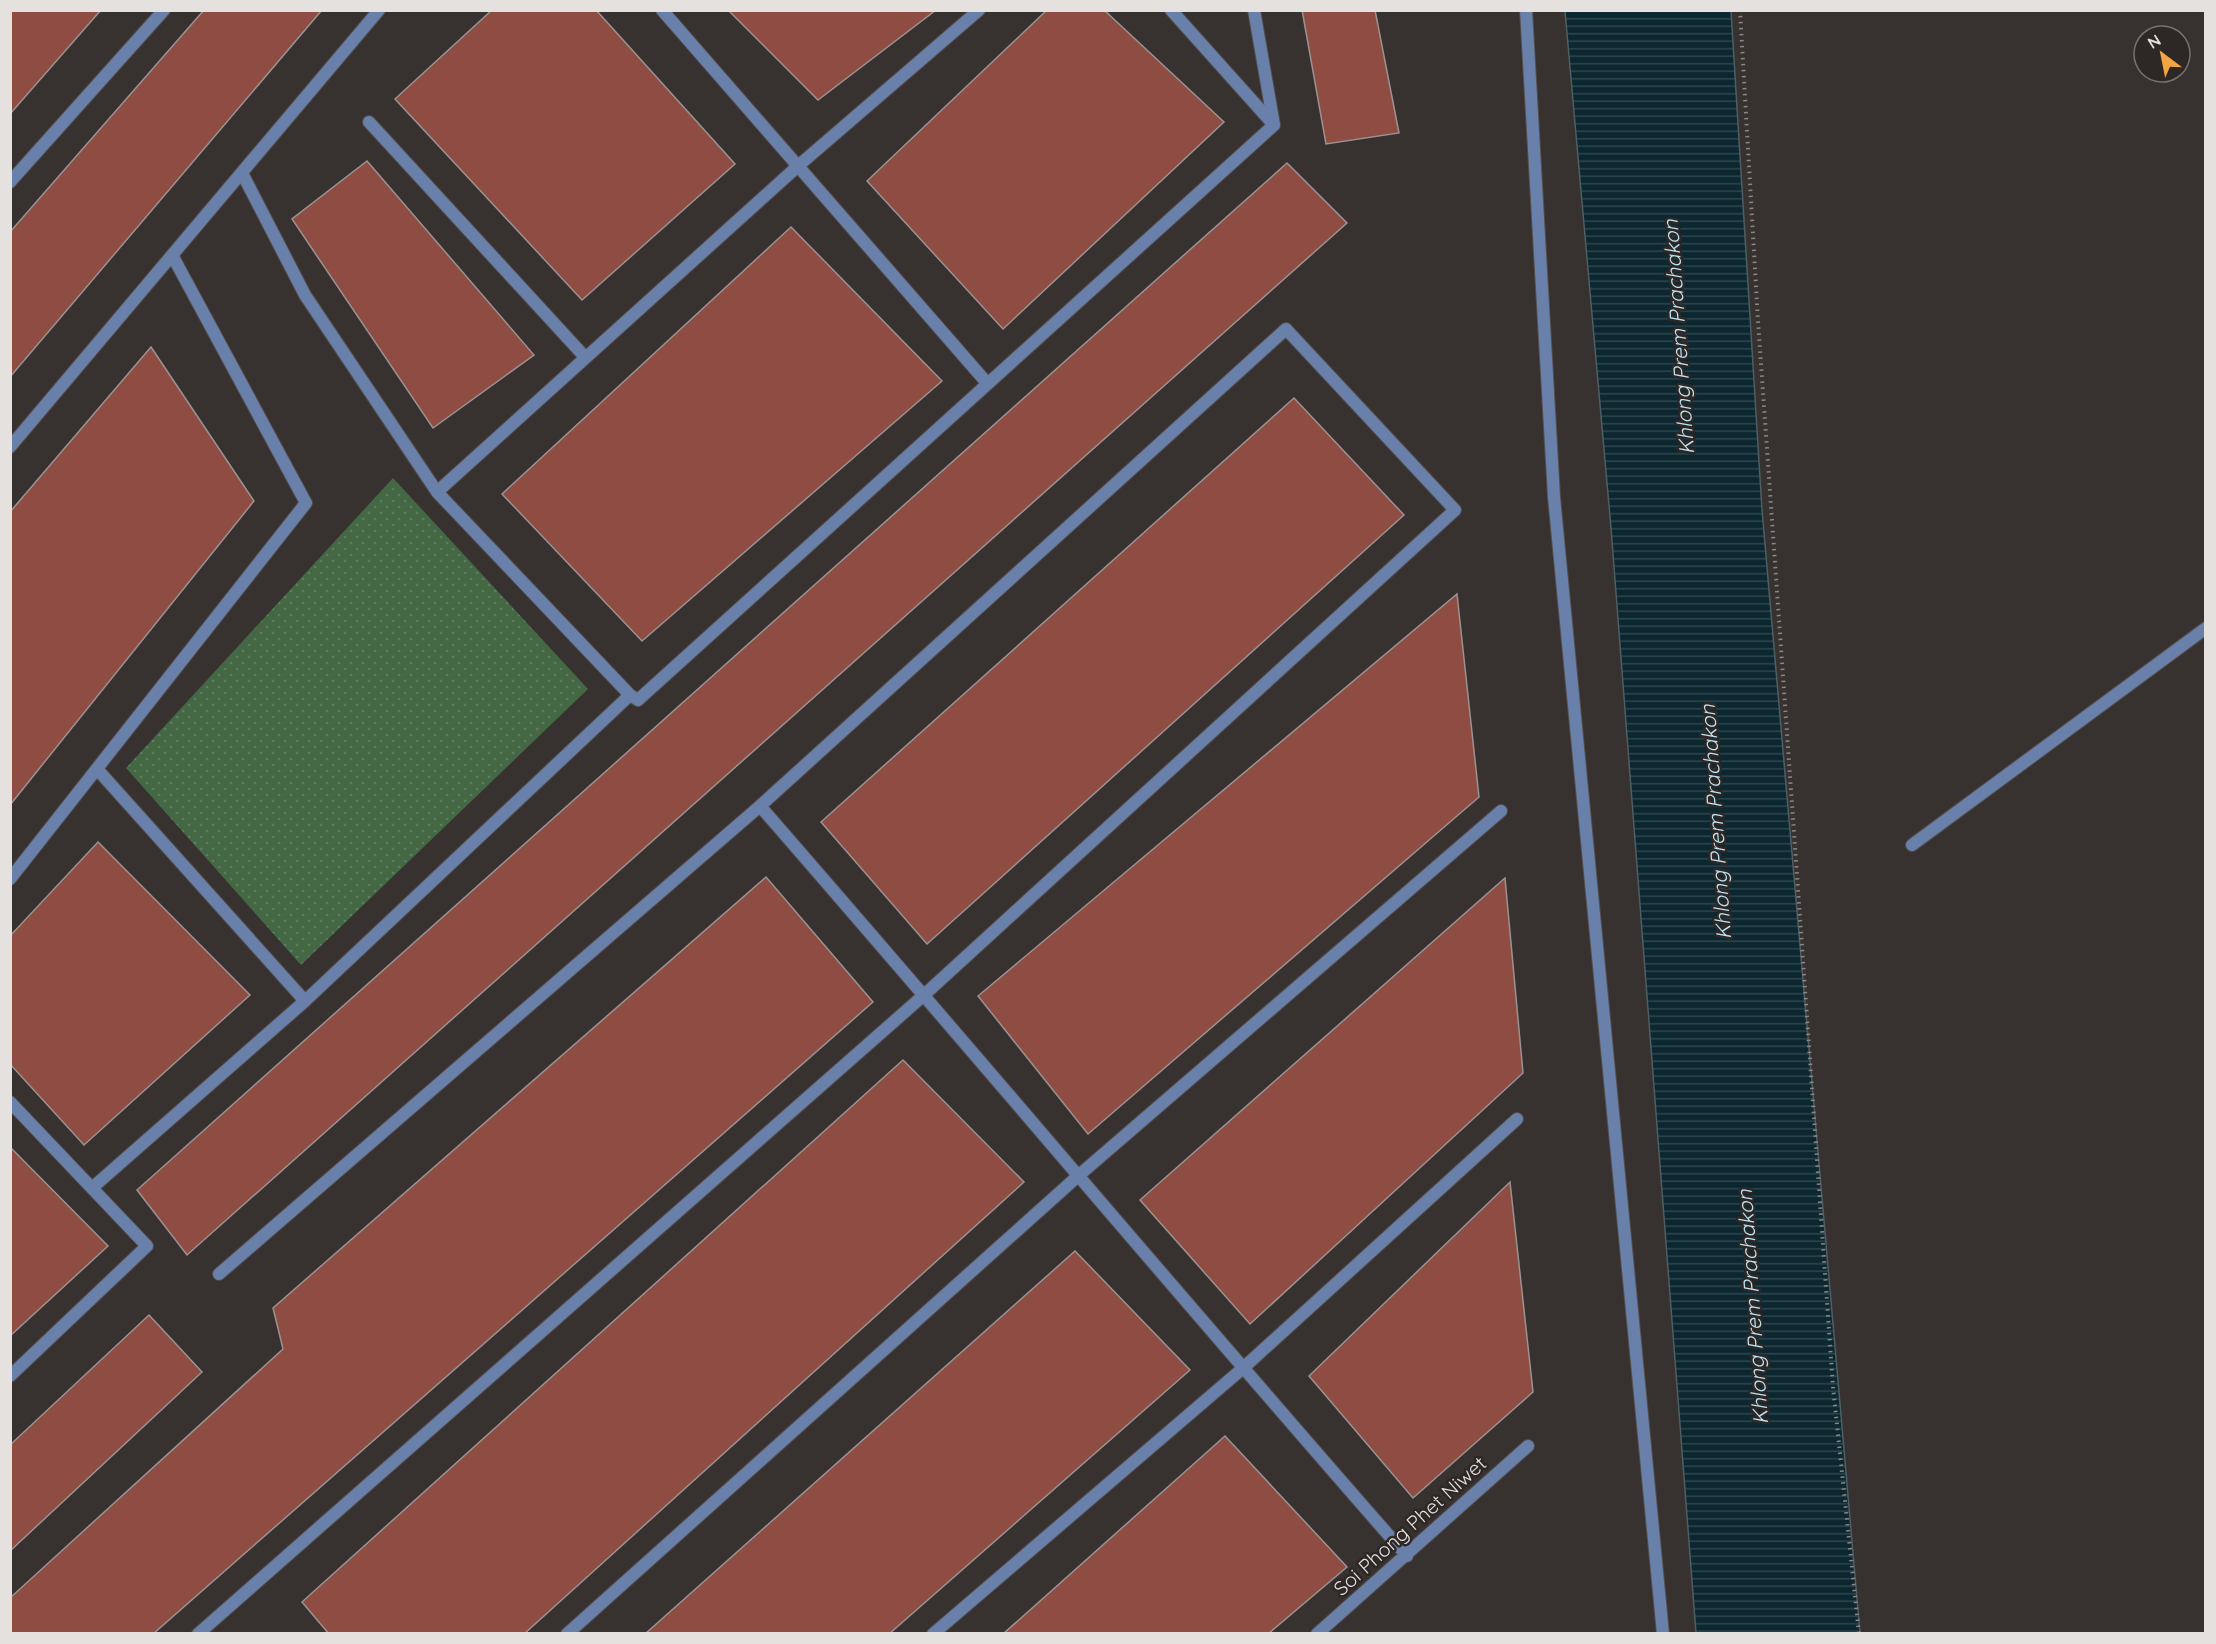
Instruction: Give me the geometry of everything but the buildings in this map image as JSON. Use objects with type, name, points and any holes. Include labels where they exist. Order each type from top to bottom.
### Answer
[{"type":"street","points":[[10,182],[164,10]]},
{"type":"street","points":[[10,447],[379,10]]},
{"type":"street","points":[[662,10],[987,383]]},
{"type":"street","points":[[437,492],[798,166],[979,10]]},
{"type":"street","points":[[1171,10],[1274,125]]},
{"type":"street","points":[[1254,10],[1274,125]]},
{"type":"street","points":[[1526,10],[1554,497],[1663,1634]]},
{"type":"street","points":[[369,122],[585,357]]},
{"type":"street","points":[[242,173],[305,295],[437,492],[630,695],[638,700],[1274,125]]},
{"type":"street","points":[[10,879],[306,503],[172,255]]},
{"type":"street","points":[[198,1634],[924,995],[1455,510],[1286,329],[760,807],[219,1274]]},
{"type":"street","points":[[1912,844],[2205,628]]},
{"type":"street","points":[[92,1188],[305,1001],[630,695]]},
{"type":"street","points":[[97,769],[305,1001]]},
{"type":"street","points":[[760,807],[924,995],[1242,1369],[1407,1556]]},
{"type":"street","points":[[567,1634],[1078,1176],[1501,811]]},
{"type":"street","points":[[10,1102],[147,1246],[10,1376]]},
{"type":"street","points":[[933,1634],[1242,1369],[1517,1119]]},
{"type":"street","name":"Soi Phong Phet Niwet","points":[[1317,1634],[1528,1446]]},
{"type":"path","points":[[1740,10],[1758,321],[1832,1375],[1859,1634]]},
{"type":"green space","points":[[393,478],[588,689],[301,965],[126,768]]},
{"type":"water","name":"Khlong Prem Prachakon","points":[[1565,11],[1731,11],[1762,510],[1860,1633],[1696,1633],[1611,528]]}]
